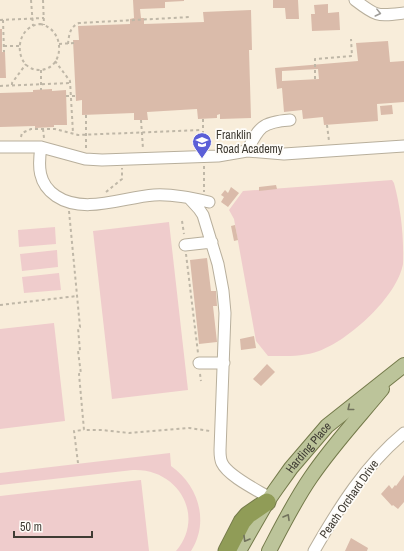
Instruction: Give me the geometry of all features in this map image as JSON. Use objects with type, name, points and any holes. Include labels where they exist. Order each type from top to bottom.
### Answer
[{"type":"highway","points":[[227,551],[242,522],[248,515],[268,500]]},
{"type":"main road","name":"Harding Place","points":[[239,551],[268,500],[291,468],[326,426],[403,365]]},
{"type":"main road","name":"Harding Place","points":[[269,551],[285,520],[311,477],[331,450],[403,365]]},
{"type":"street","points":[[355,0],[377,14],[404,14]]},
{"type":"street","points":[[247,151],[261,127],[277,121],[290,120]]},
{"type":"street","points":[[0,147],[42,143],[86,159],[121,159],[218,156],[247,151],[284,154],[404,146]]},
{"type":"street","points":[[42,143],[39,165],[43,183],[54,195],[68,202],[83,204],[98,203],[154,195],[171,195],[209,202]]},
{"type":"street","points":[[189,198],[202,212],[218,264],[223,290],[225,313],[220,457],[224,467],[268,500]]},
{"type":"street","points":[[185,245],[212,242]]},
{"type":"street","points":[[199,363],[224,362]]},
{"type":"street","name":"Peach Orchard Drive","points":[[314,551],[337,512],[354,488],[379,457],[404,433]]},
{"type":"path","points":[[31,0],[33,26]]},
{"type":"path","points":[[43,0],[44,25]]},
{"type":"path","points":[[68,44],[70,31],[79,23],[191,17]]},
{"type":"path","points":[[4,52],[2,20],[44,18]]},
{"type":"path","points":[[44,25],[54,32],[59,44],[58,55],[49,67],[41,70],[33,69],[26,64],[21,56],[20,46],[24,33],[33,26],[44,25]]},
{"type":"path","points":[[316,79],[315,58],[352,56],[351,39]]},
{"type":"path","points":[[59,44],[74,43]]},
{"type":"path","points":[[4,46],[20,46]]},
{"type":"path","points":[[55,61],[70,80],[73,133]]},
{"type":"path","points":[[12,85],[26,64]]},
{"type":"path","points":[[41,70],[41,90]]},
{"type":"path","points":[[0,86],[70,83]]},
{"type":"path","points":[[66,96],[76,96]]},
{"type":"path","points":[[86,115],[86,159]]},
{"type":"path","points":[[141,120],[144,158]]},
{"type":"path","points":[[327,125],[330,150]]},
{"type":"path","points":[[21,137],[22,134],[31,129],[55,129],[86,134],[202,130]]},
{"type":"path","points":[[42,143],[43,129]]},
{"type":"path","points":[[98,203],[98,197],[122,179],[121,159]]},
{"type":"path","points":[[68,202],[80,327],[78,328],[80,351],[78,351],[82,397],[80,397],[84,430]]},
{"type":"path","points":[[182,222],[201,381]]},
{"type":"path","points":[[0,305],[77,296]]},
{"type":"path","points":[[78,464],[74,431],[102,430],[129,433],[192,428],[221,433]]},
{"type":"shaded area","points":[[392,180],[394,183],[400,213],[403,264],[399,277],[392,290],[370,316],[344,337],[331,345],[319,351],[307,354],[294,356],[268,356],[256,341],[234,219],[229,210],[243,191]]},
{"type":"shaded area","points":[[169,222],[188,390],[112,399],[93,231]]},
{"type":"shaded area","points":[[55,227],[56,244],[19,247],[18,230]]},
{"type":"shaded area","points":[[57,250],[58,267],[22,271],[20,254]]},
{"type":"shaded area","points":[[59,273],[61,290],[24,293],[22,277]]},
{"type":"shaded area","points":[[54,323],[65,421],[0,429],[0,329]]},
{"type":"shaded area","points":[[170,453],[171,466],[188,483],[198,504],[200,528],[197,540],[191,551],[176,551],[185,537],[188,523],[187,509],[183,497],[174,486],[163,477],[149,471],[133,470],[0,485],[0,473]]},
{"type":"shaded area","points":[[141,480],[149,551],[0,551],[0,496]]},
{"type":"building","name":"Franklin Road Academy","points":[[133,0],[184,0],[165,2],[165,8],[140,9],[141,18],[144,18],[144,24],[204,22],[203,12],[251,10],[252,50],[249,50],[251,118],[220,119],[220,114],[217,115],[217,118],[198,119],[197,109],[147,112],[148,120],[134,120],[134,113],[82,115],[82,100],[76,101],[73,40],[79,40],[78,26],[130,24],[130,19],[134,18]]},
{"type":"building","points":[[273,0],[298,0],[299,19],[286,19],[285,8],[273,8]]},
{"type":"building","points":[[328,4],[328,13],[339,12],[340,30],[312,31],[311,14],[315,14],[314,5]]},
{"type":"building","points":[[0,29],[2,29],[2,52],[5,52],[6,78],[0,78]]},
{"type":"building","points":[[388,41],[390,62],[404,61],[404,102],[377,104],[378,121],[324,125],[323,117],[303,119],[302,110],[284,112],[282,88],[277,89],[275,68],[358,61],[356,43]],"holes":[[[318,69],[319,79],[282,81],[282,71]]]},
{"type":"building","points":[[52,89],[52,91],[66,90],[67,125],[54,125],[54,127],[35,128],[35,126],[0,127],[0,93],[33,92],[33,90]]},
{"type":"building","points":[[392,105],[393,114],[381,115],[380,106]]},
{"type":"building","points":[[276,185],[277,189],[259,191],[259,187]]},
{"type":"building","points":[[231,187],[239,193],[228,207],[221,202],[224,197],[221,195],[225,190],[228,193]]},
{"type":"building","points":[[235,225],[238,240],[234,241],[231,226]]},
{"type":"building","points":[[207,258],[211,291],[216,291],[217,306],[213,306],[217,342],[199,344],[190,260]]},
{"type":"building","points":[[254,336],[256,348],[241,350],[240,339]]},
{"type":"building","points":[[267,364],[275,372],[261,386],[253,379]]},
{"type":"building","points":[[404,475],[404,502],[398,509],[393,505],[392,506],[381,494],[389,485],[392,489],[395,485],[396,486]]},
{"type":"building","points":[[351,538],[368,548],[367,551],[345,551]]},
{"type":"place","name":"Franklin Road Academy","points":[[202,159]]}]
